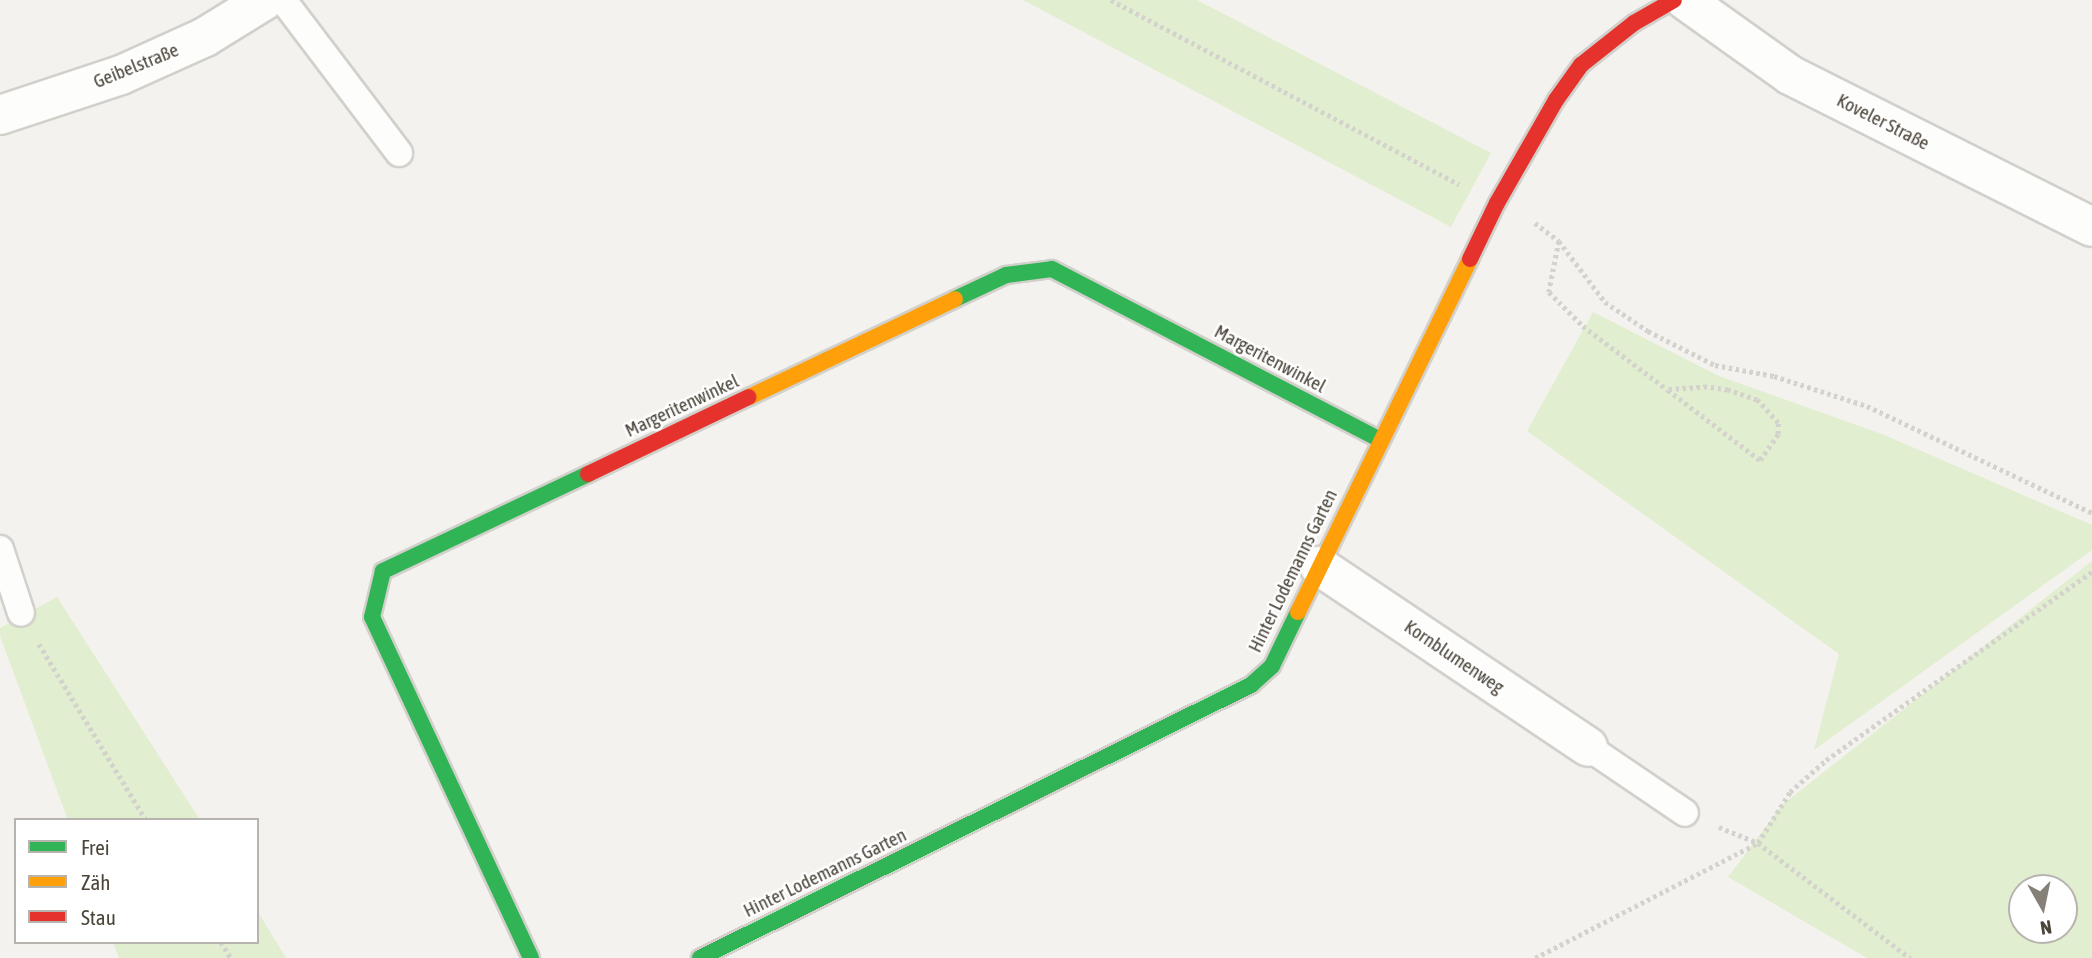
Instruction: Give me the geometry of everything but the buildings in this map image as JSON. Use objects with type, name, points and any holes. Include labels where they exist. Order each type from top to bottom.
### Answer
[{"type":"street","name":"Geibelstraße","points":[[0,115],[121,75],[205,37],[265,0]]},
{"type":"street","name":"Hinter Lodemanns Garten","points":[[700,958],[1251,685],[1272,666],[1497,203],[1556,100],[1581,65],[1634,23],[1674,0]]},
{"type":"street","name":"Koveler Straße","points":[[1685,0],[1790,75],[2092,227]]},
{"type":"street","name":"Margeritenwinkel","points":[[531,958],[372,617],[383,571],[1006,275],[1052,269],[1381,440]]},
{"type":"street","name":"Kornblumenweg","points":[[1319,566],[1588,747]]},
{"type":"lane","points":[[282,0],[399,153]]},
{"type":"lane","points":[[0,549],[21,613]]},
{"type":"lane","points":[[1588,747],[1685,813]]},
{"type":"path","points":[[1111,0],[1462,185]]},
{"type":"path","points":[[1531,220],[1559,241],[1605,302],[1648,331],[1715,365],[1774,376],[1867,406],[2092,513]]},
{"type":"path","points":[[1559,241],[1549,292],[1583,326],[1760,460],[1778,434],[1778,423],[1756,400],[1728,390],[1707,387],[1668,390]]},
{"type":"path","points":[[1535,958],[1758,843],[1790,792],[1826,760],[2092,572]]},
{"type":"path","points":[[21,613],[145,818]]},
{"type":"path","points":[[1758,843],[1910,958]]},
{"type":"green space","points":[[1023,0],[1197,0],[1491,153],[1451,227]]},
{"type":"green space","points":[[1593,312],[1719,376],[1882,434],[2092,525],[2092,550],[1814,750],[1839,654],[1527,431]]},
{"type":"green space","points":[[2092,561],[2092,958],[1867,958],[1728,877],[1782,805]]},
{"type":"green space","points":[[57,597],[199,818],[67,818],[0,636],[0,628]]},
{"type":"green space","points":[[259,913],[286,958],[119,958],[114,944],[259,944]]},
{"type":"traffic: fast","points":[[955,299],[1006,275],[1052,269],[1381,440]]},
{"type":"traffic: fast","points":[[531,958],[372,617],[383,571],[588,474]]},
{"type":"traffic: fast","points":[[700,958],[1251,685],[1272,666],[1298,612]]},
{"type":"traffic: slow","points":[[1298,612],[1470,259]]},
{"type":"traffic: slow","points":[[749,397],[955,299]]},
{"type":"traffic: jam","points":[[1470,259],[1497,203],[1556,100],[1581,65],[1634,23],[1674,0]]},
{"type":"traffic: jam","points":[[588,474],[749,397]]}]
